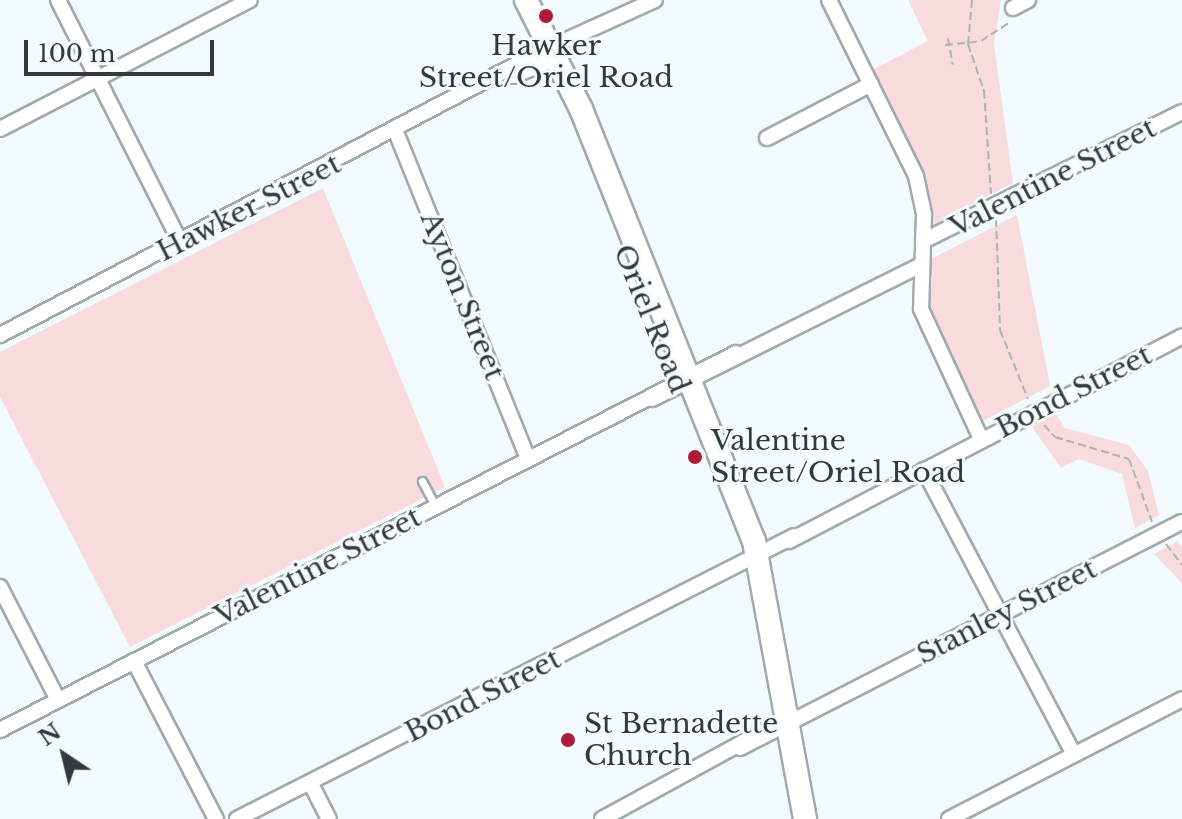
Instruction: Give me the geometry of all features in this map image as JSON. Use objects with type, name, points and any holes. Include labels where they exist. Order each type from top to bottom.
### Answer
[{"type":"main road","name":"Oriel Road","points":[[511,0],[547,55]]},
{"type":"main road","name":"Oriel Road","points":[[526,0],[683,380],[751,558],[783,726],[805,819]]},
{"type":"street","points":[[58,0],[181,243]]},
{"type":"street","points":[[0,129],[250,0]]},
{"type":"street","name":"Hawker Street","points":[[0,335],[655,0]]},
{"type":"street","points":[[829,0],[920,188],[923,241],[919,266],[923,320],[981,439]]},
{"type":"street","points":[[1013,14],[1028,0]]},
{"type":"street","points":[[767,138],[871,84]]},
{"type":"street","name":"Valentine Street","points":[[923,241],[1182,112]]},
{"type":"street","name":"Ayton Street","points":[[396,132],[528,459]]},
{"type":"street","name":"Valentine Street","points":[[0,730],[736,353],[919,266]]},
{"type":"street","name":"Bond Street","points":[[237,819],[254,815],[924,470],[1033,407],[1182,336]]},
{"type":"street","points":[[924,470],[1074,754]]},
{"type":"street","name":"Stanley Street","points":[[602,819],[1182,522]]},
{"type":"street","points":[[0,587],[58,700]]},
{"type":"street","points":[[134,661],[216,819]]},
{"type":"street","points":[[949,819],[1182,699]]},
{"type":"street","points":[[311,784],[329,819]]},
{"type":"lane","points":[[422,481],[436,507]]},
{"type":"path","points":[[945,45],[981,41],[1013,14]]},
{"type":"path","points":[[948,38],[945,45],[953,65]]},
{"type":"path","points":[[1033,407],[1055,437],[1129,459],[1160,534],[1182,565]]},
{"type":"shaded area","points":[[908,0],[1001,0],[994,44],[1013,183],[934,224],[917,165],[870,71],[928,41]]},
{"type":"shaded area","points":[[323,188],[445,487],[130,647],[0,397],[0,352]]},
{"type":"shaded area","points":[[1017,215],[1050,386],[983,421],[929,318],[927,261]]},
{"type":"shaded area","points":[[1056,414],[1065,428],[1129,445],[1148,471],[1159,515],[1135,528],[1122,474],[1079,459],[1061,468],[1032,427]]},
{"type":"shaded area","points":[[1177,541],[1182,547],[1182,583],[1154,554]]},
{"type":"place","name":"Hawker Street/Oriel Road","points":[[546,16]]},
{"type":"place","name":"Valentine Street/Oriel Road","points":[[695,457]]},
{"type":"place","name":"St Bernadette Church","points":[[568,740]]}]
